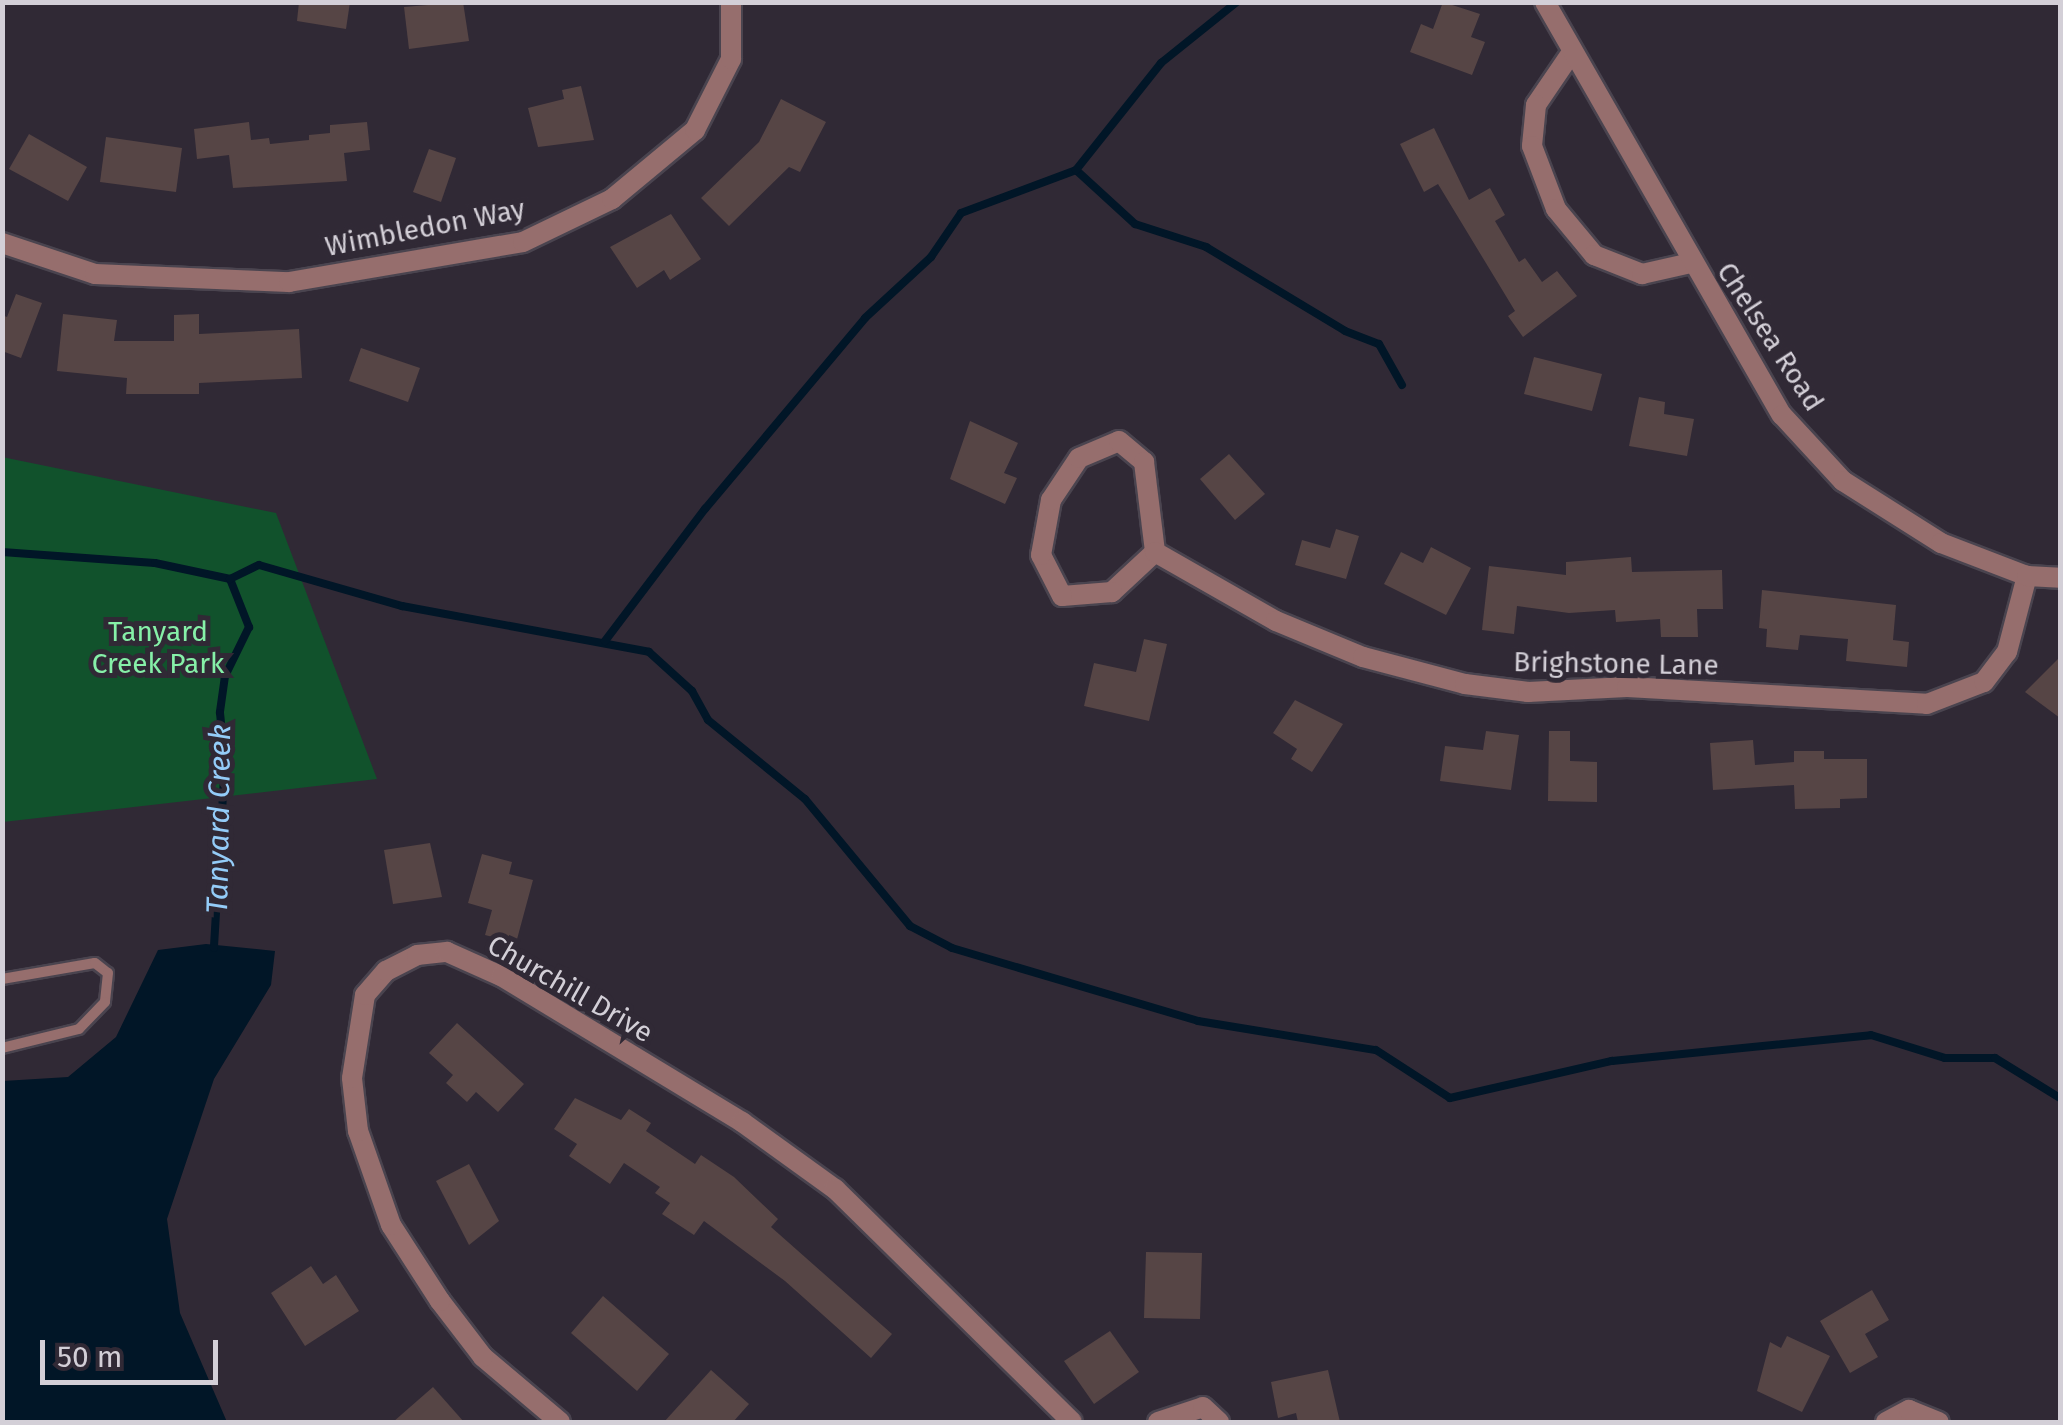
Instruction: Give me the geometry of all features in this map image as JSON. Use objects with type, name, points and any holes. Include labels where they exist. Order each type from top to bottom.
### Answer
[{"type":"street","name":"Wimbledon Way","points":[[2,243],[94,274],[289,282],[524,242],[612,199],[695,130],[731,59],[730,2]]},
{"type":"street","name":"Chelsea Road","points":[[1545,2],[1691,263],[1782,415],[1844,481],[1941,543],[2027,576],[2060,578]]},
{"type":"street","points":[[1572,52],[1536,105],[1534,118],[1532,146],[1556,208],[1594,255],[1642,274],[1691,263]]},
{"type":"street","points":[[1119,441],[1144,462],[1155,552],[1112,592],[1062,596],[1041,555],[1051,500],[1079,458],[1119,441]]},
{"type":"street","name":"Brighstone Lane","points":[[1155,552],[1276,621],[1364,657],[1464,684],[1927,704],[1984,682],[2007,652],[2027,576]]},
{"type":"street","name":"Churchill Drive","points":[[560,1422],[483,1357],[440,1300],[391,1224],[358,1131],[352,1078],[364,994],[386,971],[416,955],[447,952],[501,976],[742,1122],[836,1190],[1072,1422]]},
{"type":"street","points":[[1158,1422],[1202,1407],[1219,1422]]},
{"type":"street","points":[[1886,1422],[1909,1410],[1938,1422]]},
{"type":"lane","points":[[2,979],[95,963],[108,973],[105,1002],[80,1029],[2,1048]]},
{"type":"green space","name":"Tanyard Creek Park","points":[[2,457],[276,513],[377,779],[3,822]]},
{"type":"water","points":[[206,944],[275,951],[271,985],[214,1079],[167,1219],[180,1313],[227,1422],[3,1422],[3,1081],[68,1077],[116,1037],[158,950]]},
{"type":"building","points":[[299,2],[350,2],[346,29],[297,21]]},
{"type":"building","points":[[463,2],[469,41],[409,49],[404,7]]},
{"type":"building","points":[[1443,2],[1480,14],[1471,37],[1485,42],[1472,75],[1410,52],[1421,24],[1433,29]]},
{"type":"building","points":[[581,86],[594,140],[538,147],[528,108],[564,99],[562,90]]},
{"type":"building","points":[[781,99],[826,122],[800,172],[789,167],[729,226],[701,198],[759,142]]},
{"type":"building","points":[[249,122],[251,140],[269,138],[270,144],[309,140],[309,135],[330,133],[330,125],[367,122],[370,150],[344,153],[347,181],[233,188],[229,155],[197,159],[194,129]]},
{"type":"building","points":[[1434,128],[1469,200],[1490,188],[1505,215],[1495,221],[1519,262],[1525,258],[1542,282],[1557,271],[1577,296],[1523,337],[1508,316],[1515,311],[1438,184],[1424,192],[1400,144]]},
{"type":"building","points":[[29,134],[87,167],[68,201],[9,169]]},
{"type":"building","points":[[106,137],[182,148],[176,192],[100,182]]},
{"type":"building","points":[[429,149],[456,158],[441,202],[413,192]]},
{"type":"building","points":[[671,214],[701,259],[670,280],[664,270],[637,288],[610,247]]},
{"type":"building","points":[[16,294],[42,303],[21,358],[2,351],[2,315],[7,317]]},
{"type":"building","points":[[63,314],[117,320],[114,341],[174,341],[174,315],[199,314],[199,334],[299,329],[302,378],[199,383],[199,394],[126,394],[127,378],[57,371]]},
{"type":"building","points":[[361,348],[420,368],[408,402],[349,381]]},
{"type":"building","points":[[1534,357],[1602,374],[1592,411],[1524,394]]},
{"type":"building","points":[[1639,397],[1665,402],[1664,414],[1694,419],[1687,456],[1629,446]]},
{"type":"building","points":[[970,421],[1018,443],[1004,473],[1017,478],[1005,504],[950,479]]},
{"type":"building","points":[[1229,454],[1265,494],[1235,520],[1200,479]]},
{"type":"building","points":[[1336,529],[1359,536],[1346,579],[1295,565],[1302,540],[1330,548]]},
{"type":"building","points":[[1431,547],[1471,568],[1446,615],[1384,584],[1401,552],[1423,563]]},
{"type":"building","points":[[1631,557],[1632,572],[1722,570],[1723,609],[1697,609],[1698,637],[1661,637],[1660,619],[1616,622],[1615,610],[1569,613],[1517,606],[1514,634],[1482,630],[1489,566],[1566,575],[1566,562]]},
{"type":"building","points":[[1762,590],[1896,605],[1893,640],[1909,642],[1907,667],[1846,661],[1848,639],[1800,635],[1798,650],[1766,647],[1767,629],[1759,628]]},
{"type":"building","points":[[1144,639],[1167,644],[1149,721],[1084,706],[1094,663],[1136,672]]},
{"type":"building","points":[[2060,657],[2060,718],[2025,692]]},
{"type":"building","points":[[1295,700],[1343,724],[1312,772],[1291,759],[1297,749],[1273,733]]},
{"type":"building","points":[[1486,731],[1519,735],[1511,790],[1440,781],[1445,746],[1483,750]]},
{"type":"building","points":[[1549,731],[1570,731],[1570,761],[1597,762],[1597,802],[1548,801]]},
{"type":"building","points":[[1753,740],[1755,765],[1794,762],[1794,751],[1824,751],[1824,759],[1867,759],[1867,798],[1840,799],[1840,808],[1795,809],[1794,785],[1713,790],[1710,743]]},
{"type":"building","points":[[430,843],[442,897],[393,904],[384,850]]},
{"type":"building","points":[[482,854],[512,862],[509,874],[533,880],[516,943],[485,935],[492,910],[468,903]]},
{"type":"building","points":[[457,1023],[524,1084],[498,1112],[476,1092],[467,1102],[446,1083],[453,1075],[429,1053]]},
{"type":"building","points":[[575,1098],[621,1120],[629,1109],[651,1123],[646,1131],[695,1164],[701,1155],[734,1177],[778,1219],[771,1227],[892,1334],[871,1358],[785,1281],[704,1221],[694,1235],[662,1214],[670,1203],[655,1193],[660,1187],[624,1163],[610,1184],[569,1156],[577,1144],[554,1129]]},
{"type":"building","points":[[469,1164],[499,1221],[469,1245],[436,1181]]},
{"type":"building","points":[[1146,1252],[1202,1253],[1200,1319],[1144,1318]]},
{"type":"building","points":[[311,1266],[323,1284],[336,1275],[359,1311],[305,1346],[271,1293]]},
{"type":"building","points":[[1872,1290],[1889,1320],[1865,1334],[1878,1357],[1850,1373],[1820,1321]]},
{"type":"building","points":[[603,1296],[669,1354],[637,1391],[571,1333]]},
{"type":"building","points":[[1110,1331],[1139,1372],[1094,1404],[1064,1361]]},
{"type":"building","points":[[1787,1336],[1830,1356],[1802,1412],[1757,1391],[1770,1342],[1781,1348]]},
{"type":"building","points":[[711,1370],[749,1404],[733,1422],[664,1422]]},
{"type":"building","points":[[1328,1370],[1340,1422],[1298,1422],[1296,1413],[1278,1418],[1271,1382]]},
{"type":"building","points":[[433,1387],[464,1422],[393,1422]]},
{"type":"waterway","points":[[605,641],[705,509],[865,318],[931,257],[961,213],[1076,170],[1161,63],[1237,2]]},
{"type":"waterway","points":[[1076,170],[1135,224],[1206,247],[1345,331],[1379,344],[1402,385]]},
{"type":"waterway","name":"Tanyard Creek","points":[[2,552],[155,563],[230,579],[249,627],[225,676],[220,713],[225,761],[214,948]]},
{"type":"waterway","points":[[230,579],[259,565],[402,606],[649,652],[692,691],[708,720],[805,799],[910,926],[952,948],[1198,1021],[1376,1050],[1450,1098],[1612,1061],[1871,1035],[1945,1058],[1995,1058],[2060,1098]]}]
